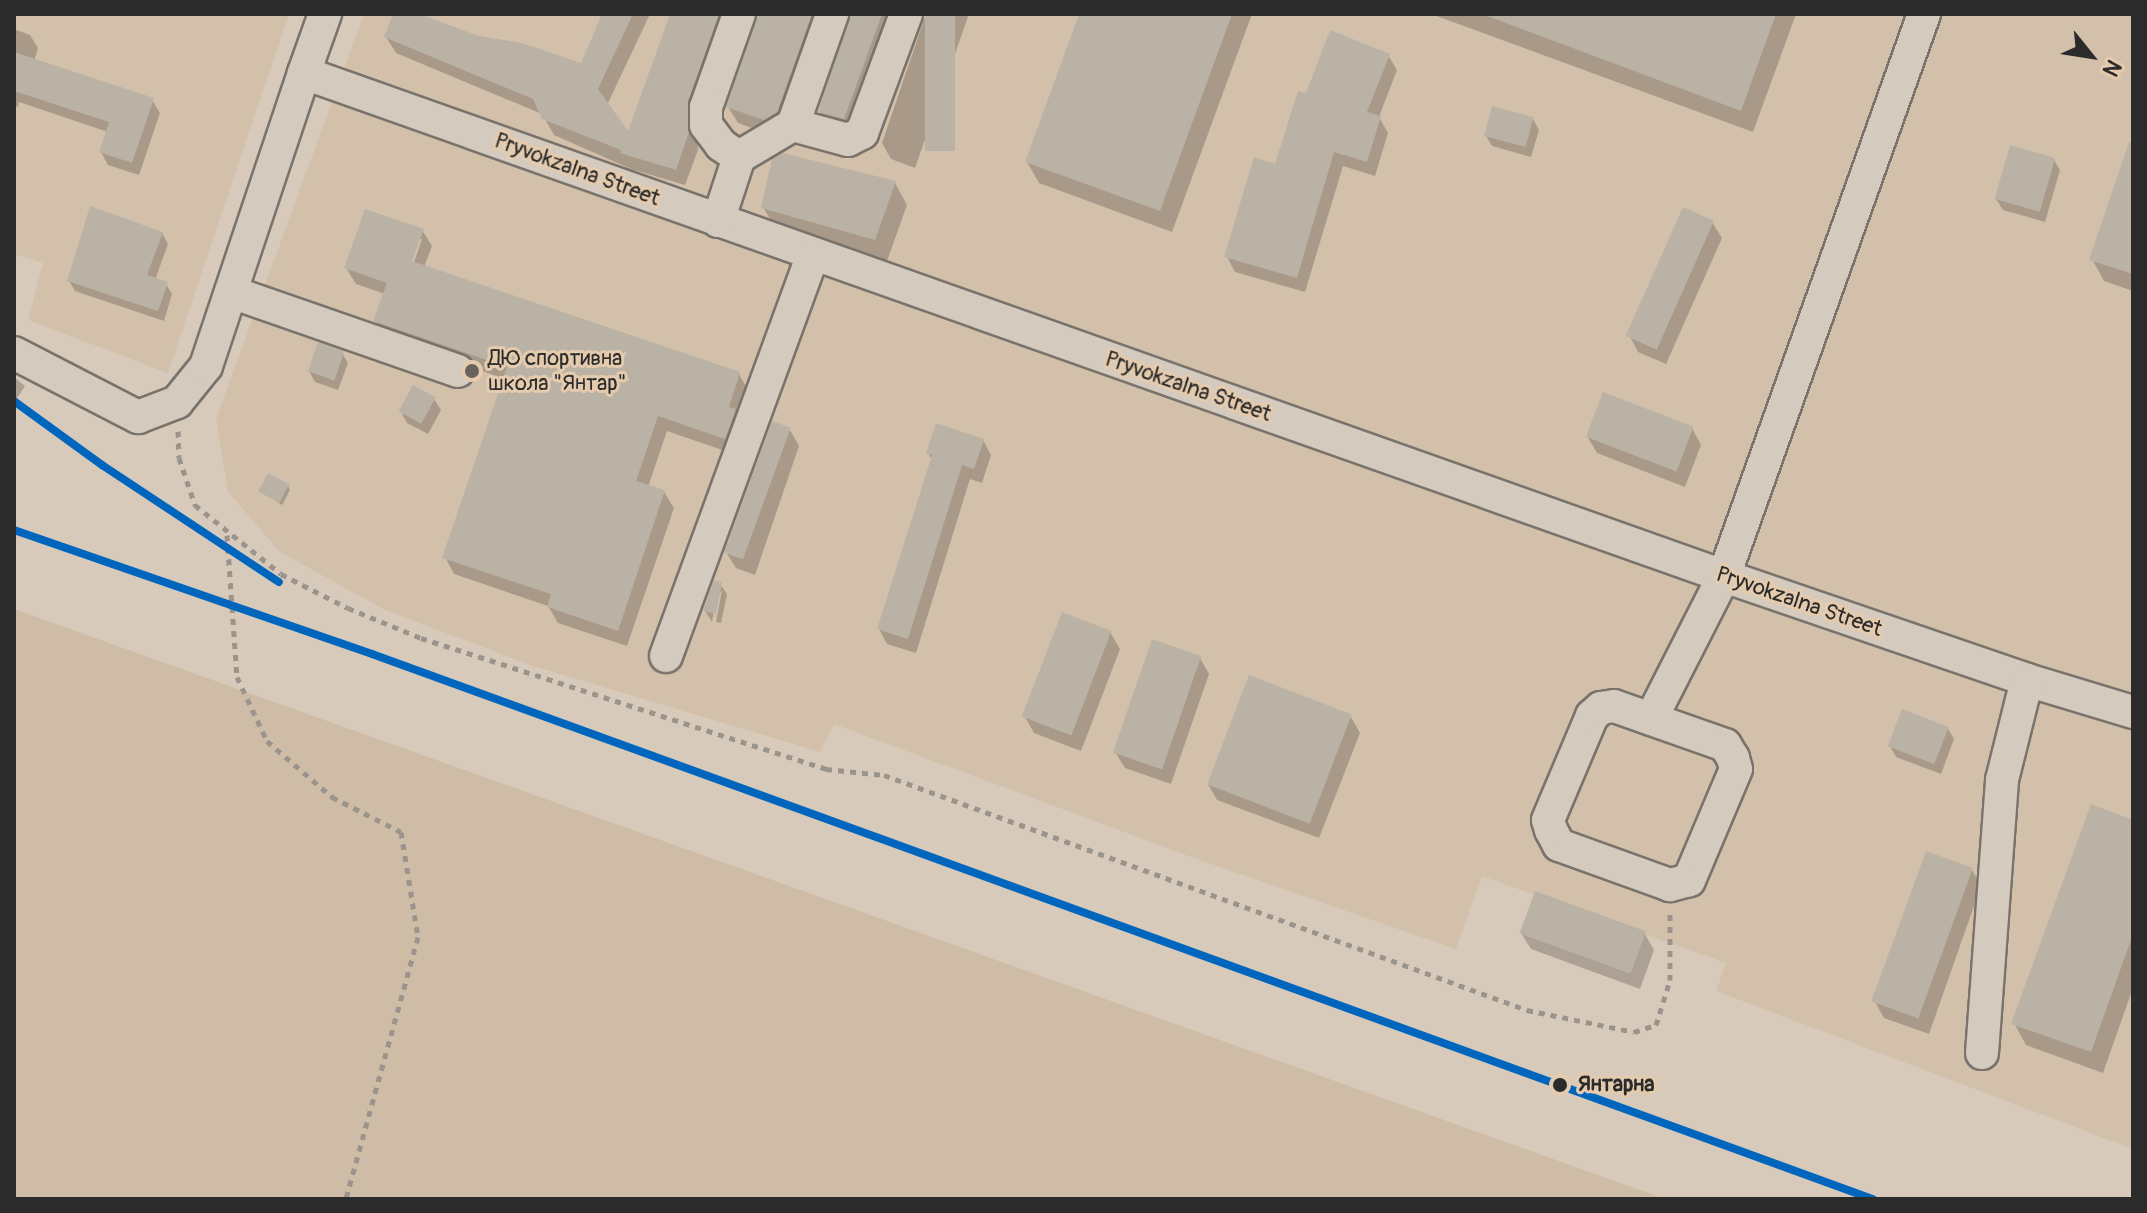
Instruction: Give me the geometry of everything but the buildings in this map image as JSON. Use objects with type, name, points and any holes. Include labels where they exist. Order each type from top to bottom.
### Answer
[{"type":"street","points":[[14,353],[138,417],[177,402],[206,366],[325,14]]},
{"type":"street","points":[[739,14],[706,107],[706,125],[721,145],[739,157]]},
{"type":"street","points":[[718,221],[739,157],[793,125],[832,14]]},
{"type":"street","points":[[793,125],[848,140],[862,133],[906,14]]},
{"type":"street","points":[[1651,719],[1724,576],[1924,14]]},
{"type":"street","name":"Pryvokzalna Street","points":[[304,73],[1724,576],[2027,680],[2133,712]]},
{"type":"street","points":[[666,656],[813,254]]},
{"type":"street","points":[[231,292],[458,371]]},
{"type":"street","points":[[1982,1053],[2002,780],[2027,680]]},
{"type":"street","points":[[1614,706],[1651,719],[1725,745],[1736,769],[1697,866],[1689,880],[1670,885],[1559,845],[1548,820],[1592,716],[1601,708],[1614,706]]},
{"type":"path","points":[[177,402],[179,458],[195,505],[227,534],[281,574],[421,638],[826,769],[884,775],[1527,1010],[1634,1032],[1656,1025],[1670,980],[1670,885]]},
{"type":"path","points":[[227,534],[229,606],[237,677],[267,741],[332,797],[401,832],[418,937],[346,1199]]},
{"type":"shaded area","points":[[14,14],[289,14],[168,373],[28,320],[43,263],[14,254]]},
{"type":"shaded area","points":[[364,14],[2133,14],[2133,1149],[1716,991],[1726,963],[1482,876],[1456,949],[1191,857],[834,724],[820,752],[533,666],[385,610],[280,552],[228,492],[216,419]]},
{"type":"shaded area","points":[[14,609],[1665,1199],[14,1199]]},
{"type":"transit line","points":[[14,401],[102,465],[279,582]]},
{"type":"transit line","points":[[14,530],[372,654],[1873,1199]]},
{"type":"place","name":"ДЮ спортивна школа \"Янтар\"","points":[[472,371]]},
{"type":"place","name":"Янтарна","points":[[1560,1085]]}]
